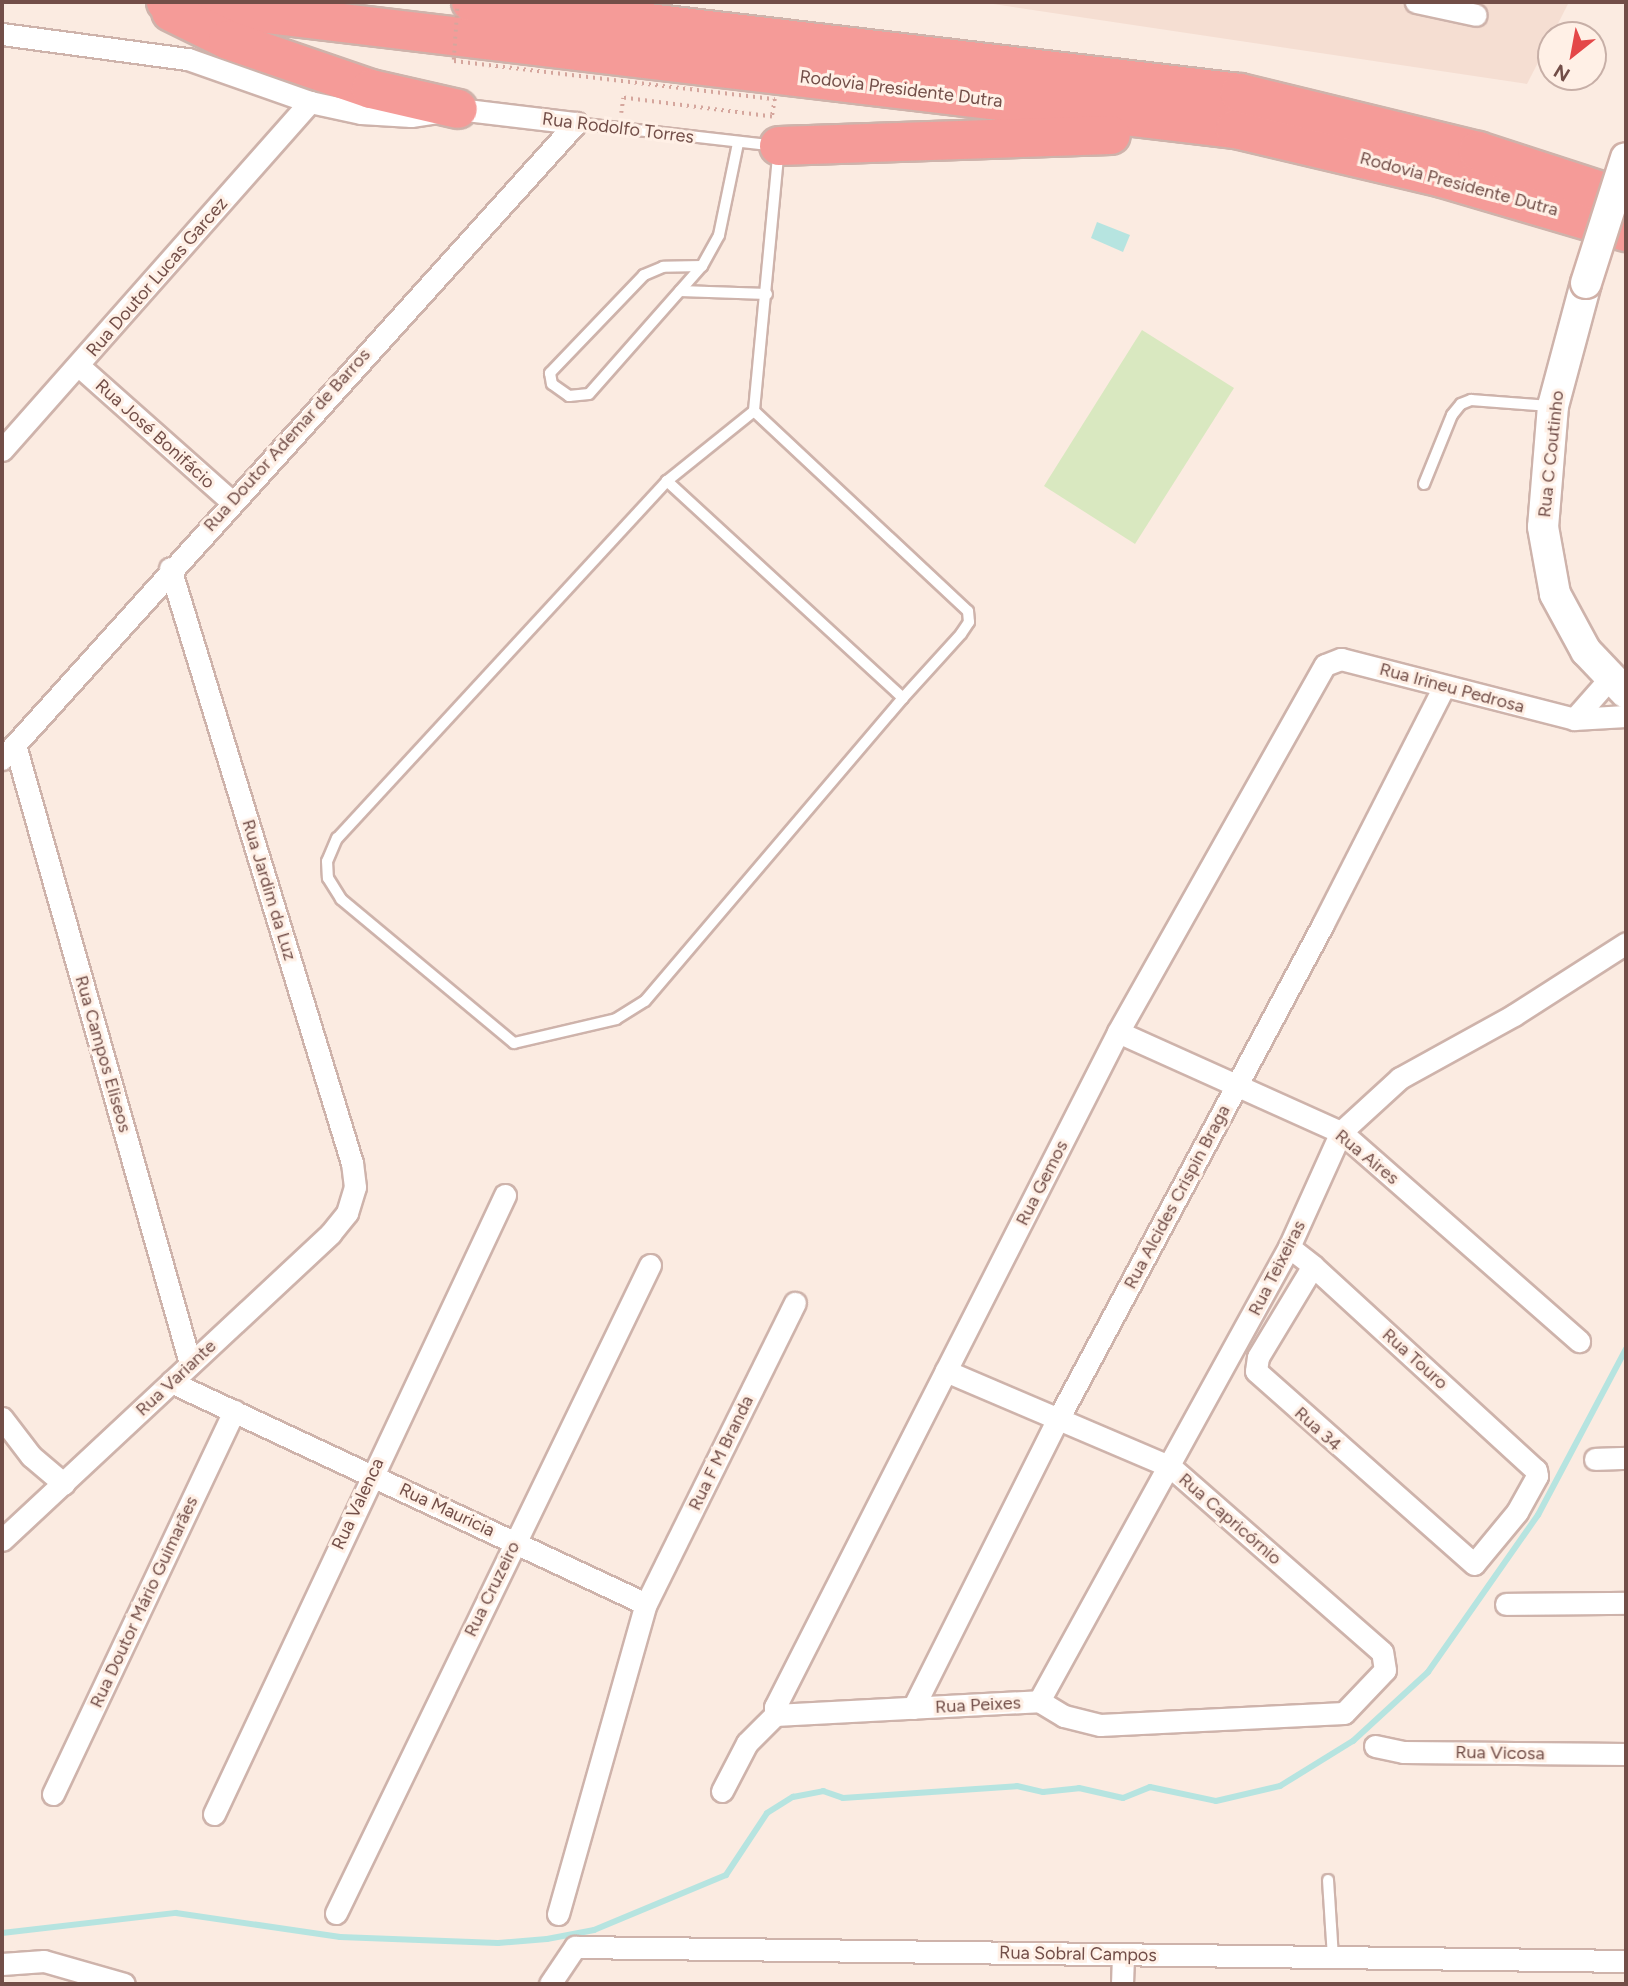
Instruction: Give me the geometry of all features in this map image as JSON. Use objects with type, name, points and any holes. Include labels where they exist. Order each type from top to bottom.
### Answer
[{"type":"highway","points":[[150,2],[228,40],[371,89],[458,109]]},
{"type":"highway","name":"Rodovia Presidente Dutra","points":[[166,2],[1235,129],[1624,224]]},
{"type":"highway","name":"Rodovia Presidente Dutra","points":[[471,2],[1240,93],[1478,151],[1624,224]]},
{"type":"highway","points":[[536,2],[604,18]]},
{"type":"highway","points":[[779,146],[1235,129]]},
{"type":"main road","name":"Rua C Coutinho","points":[[1619,685],[1586,651],[1555,594],[1543,527],[1553,406],[1586,283],[1626,158]]},
{"type":"street","points":[[1416,2],[1476,15]]},
{"type":"street","name":"Rua Rodolfo Torres","points":[[2,34],[188,59],[310,102],[411,116],[458,109],[576,123]]},
{"type":"street","name":"Rua Doutor Lucas Garcez","points":[[2,450],[310,102]]},
{"type":"street","name":"Rua Doutor Ademar de Barros","points":[[8,752],[170,568],[576,123]]},
{"type":"street","name":"Rua José Bonifácio","points":[[79,366],[232,502]]},
{"type":"street","name":"Rua Jardim da Luz","points":[[170,568],[352,1163],[355,1187],[346,1213]]},
{"type":"street","name":"Rua Irineu Pedrosa","points":[[1330,661],[1341,659],[1574,719],[1626,716]]},
{"type":"street","name":"Rua Gemos","points":[[775,1715],[775,1707],[1118,1032],[1330,661]]},
{"type":"street","points":[[1574,719],[1619,685]]},
{"type":"street","name":"Rua Alcides Crispin Braga","points":[[913,1708],[1057,1421],[1444,687]]},
{"type":"street","name":"Rua Campos Eliseos","points":[[8,752],[190,1363]]},
{"type":"street","name":"Rua Teixeiras","points":[[1039,1701],[1171,1467],[1289,1247],[1341,1132],[1400,1078],[1514,1015],[1626,943]]},
{"type":"street","name":"Rua Aires","points":[[1118,1032],[1341,1132],[1579,1341]]},
{"type":"street","name":"Rua Valenca","points":[[214,1814],[505,1195]]},
{"type":"street","name":"Rua Variante","points":[[2,1540],[330,1234],[346,1213]]},
{"type":"street","name":"Rua Touro","points":[[1289,1247],[1313,1266],[1538,1474],[1501,1536],[1472,1565]]},
{"type":"street","name":"Rua Cruzeiro","points":[[336,1913],[650,1265]]},
{"type":"street","name":"Rua 34","points":[[1313,1266],[1258,1357],[1256,1371],[1472,1565]]},
{"type":"street","name":"Rua F M Branda","points":[[558,1914],[646,1604],[795,1303]]},
{"type":"street","name":"Rua Capricórnio","points":[[946,1371],[1057,1421],[1171,1467],[1382,1651],[1385,1670],[1344,1713]]},
{"type":"street","name":"Rua Mauricia","points":[[172,1381],[646,1604]]},
{"type":"street","name":"Rua Doutor Mário Guimarães","points":[[54,1794],[234,1411]]},
{"type":"street","points":[[2,1418],[31,1456],[64,1484]]},
{"type":"street","points":[[1595,1459],[1626,1458]]},
{"type":"street","points":[[1506,1604],[1626,1603]]},
{"type":"street","name":"Rua Peixes","points":[[775,1715],[1039,1701],[1064,1716],[1100,1725],[1344,1713]]},
{"type":"street","points":[[722,1791],[747,1743],[775,1715]]},
{"type":"street","name":"Rua Vicosa","points":[[1375,1746],[1403,1752],[1626,1754]]},
{"type":"street","name":"Rua Sobral Campos","points":[[550,1984],[576,1947],[1626,1961]]},
{"type":"street","points":[[1122,1984],[1123,1955]]},
{"type":"street","points":[[2,1964],[44,1961],[124,1984]]},
{"type":"lane","name":"Rua Rodolfo Torres","points":[[576,123],[779,146]]},
{"type":"lane","points":[[702,267],[663,267],[644,275],[550,373],[552,384],[569,396],[589,394],[702,267],[719,235],[738,142]]},
{"type":"lane","points":[[754,411],[968,611],[969,622],[645,1001],[616,1018],[514,1042],[341,899],[328,878],[327,860],[337,838],[667,481],[754,411],[779,146]]},
{"type":"lane","points":[[680,291],[767,294]]},
{"type":"lane","points":[[1424,484],[1452,415],[1461,404],[1471,400],[1553,406]]},
{"type":"lane","points":[[667,481],[903,698]]},
{"type":"lane","points":[[1328,1880],[1333,1958]]},
{"type":"path","points":[[458,2],[454,61],[775,99],[772,117],[623,98]]},
{"type":"shaded area","points":[[980,2],[1569,2],[1559,21],[1537,21],[1537,64],[1527,84]]},
{"type":"green space","points":[[1142,330],[1234,388],[1135,544],[1044,486]]},
{"type":"water","points":[[1097,222],[1130,235],[1123,252],[1091,238]]},
{"type":"waterway","points":[[2,1933],[176,1913],[340,1937],[498,1943],[547,1939],[594,1930],[726,1875],[767,1813],[793,1797],[823,1791],[843,1798],[1017,1786],[1043,1792],[1079,1788],[1123,1798],[1150,1787],[1216,1801],[1280,1786],[1353,1741],[1428,1672],[1538,1515],[1626,1349]]}]
